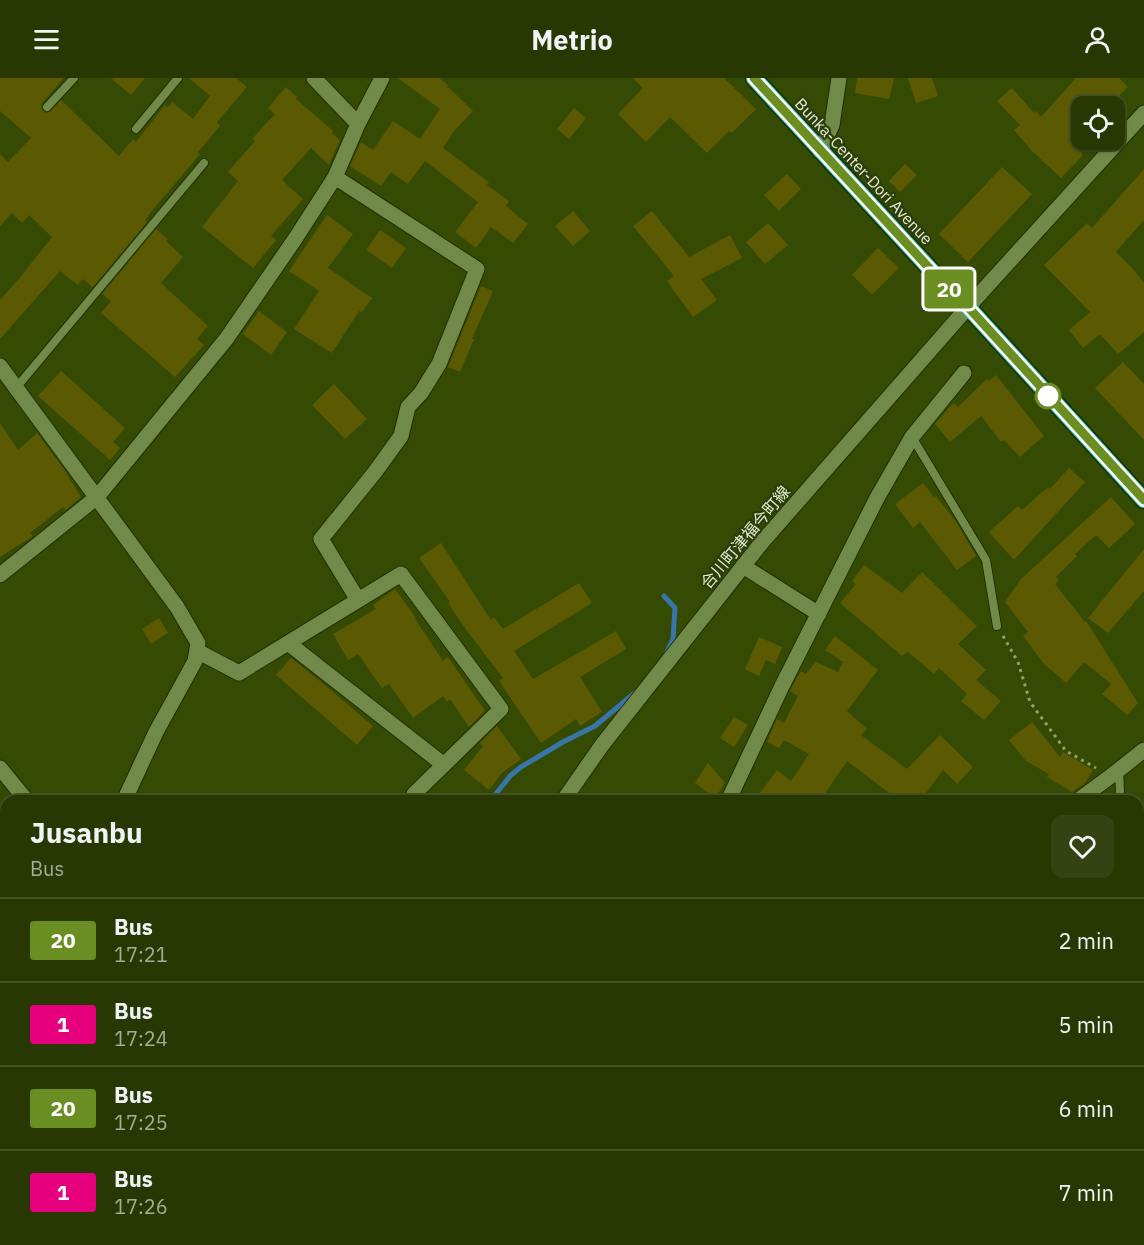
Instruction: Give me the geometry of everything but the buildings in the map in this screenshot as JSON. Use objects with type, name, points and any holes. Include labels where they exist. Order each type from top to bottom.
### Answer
[{"type":"highway","name":"Bunka-Center-Dori Avenue","points":[[754,78],[1144,500]]},
{"type":"street","points":[[314,78],[358,124]]},
{"type":"street","points":[[0,575],[97,497],[227,338],[295,239],[334,177],[382,78]]},
{"type":"street","points":[[820,151],[832,125],[839,78]]},
{"type":"street","name":"合川町津福今町線","points":[[567,795],[602,745],[763,541],[968,307],[1144,113]]},
{"type":"street","points":[[334,177],[477,270],[439,364],[421,393],[408,407],[400,436],[375,472],[321,539],[358,600]]},
{"type":"street","points":[[0,366],[177,607],[198,643],[195,661],[156,732],[127,795]]},
{"type":"street","points":[[731,795],[782,686],[877,498],[912,437],[964,373]]},
{"type":"street","points":[[743,566],[819,614]]},
{"type":"street","points":[[197,651],[239,673],[401,574],[501,710],[414,794]]},
{"type":"street","points":[[288,643],[444,765]]},
{"type":"street","points":[[1085,795],[1144,750]]},
{"type":"street","points":[[0,768],[22,795]]},
{"type":"lane","points":[[47,107],[74,78]]},
{"type":"lane","points":[[136,129],[178,78]]},
{"type":"lane","points":[[16,388],[204,163]]},
{"type":"lane","points":[[912,437],[986,560],[997,626]]},
{"type":"lane","points":[[1115,773],[1120,795]]},
{"type":"path","points":[[997,626],[1018,662],[1030,702],[1066,751],[1115,773]]},
{"type":"waterway","points":[[664,596],[675,608],[673,639],[666,654]]},
{"type":"waterway","points":[[495,795],[511,775],[521,767],[595,726],[637,691]]},
{"type":"bus line","name":"20","points":[[754,78],[1144,500]]}]
